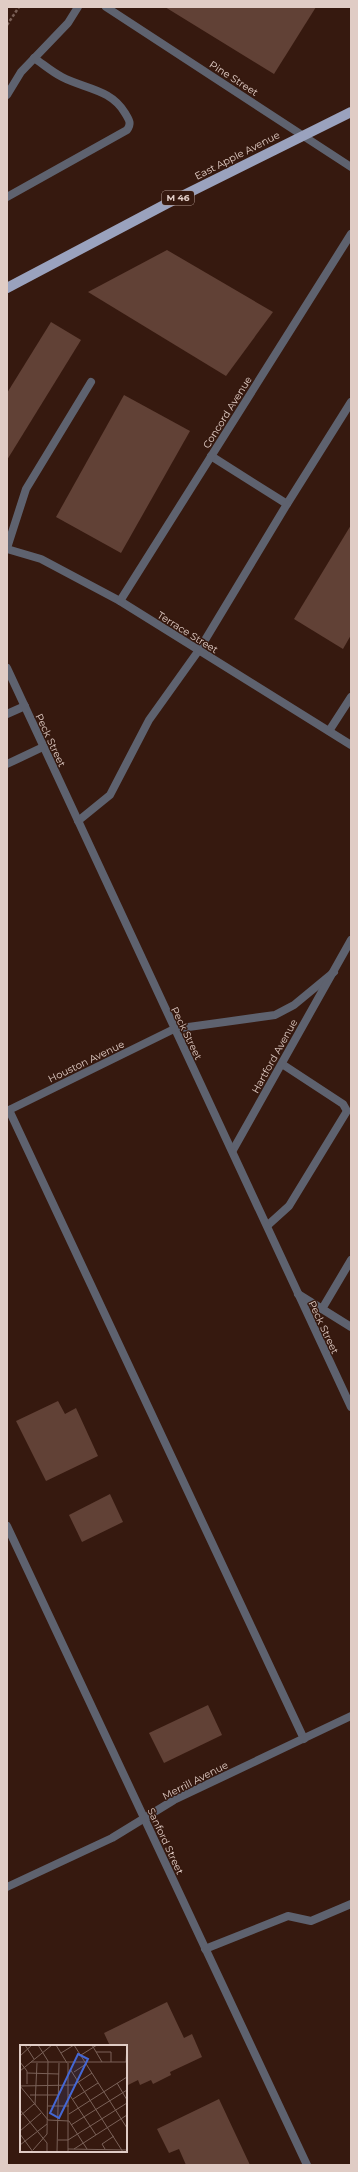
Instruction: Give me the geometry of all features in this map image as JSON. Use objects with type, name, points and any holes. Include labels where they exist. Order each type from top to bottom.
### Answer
[{"type":"main road","name":"East Apple Avenue","points":[[7,288],[303,134],[351,112]]},
{"type":"street","points":[[7,95],[21,72],[68,23],[78,7]]},
{"type":"street","name":"Pine Street","points":[[106,7],[303,134],[351,167]]},
{"type":"street","points":[[7,197],[127,130],[130,126],[130,121],[122,107],[105,92],[63,77],[34,58]]},
{"type":"street","name":"Concord Avenue","points":[[120,601],[351,234]]},
{"type":"street","points":[[7,548],[26,490],[91,382]]},
{"type":"street","points":[[78,821],[110,795],[149,720],[199,650],[287,504],[351,402]]},
{"type":"street","points":[[211,456],[287,504]]},
{"type":"street","name":"Terrace Street","points":[[7,548],[42,559],[120,601],[351,745]]},
{"type":"street","name":"Peck Street","points":[[7,668],[174,1028],[268,1225],[298,1294],[351,1407]]},
{"type":"street","points":[[329,731],[351,697]]},
{"type":"street","points":[[7,714],[25,706]]},
{"type":"street","points":[[7,764],[43,747]]},
{"type":"street","name":"Hartford Avenue","points":[[233,1150],[351,940]]},
{"type":"street","name":"Hartford Avenue","points":[[174,1028],[275,1014],[294,1005],[334,972]]},
{"type":"street","name":"Houston Avenue","points":[[8,1111],[174,1028]]},
{"type":"street","points":[[268,1225],[289,1206],[347,1111],[343,1104],[282,1064]]},
{"type":"street","points":[[8,1111],[304,1739]]},
{"type":"street","points":[[322,1309],[351,1260]]},
{"type":"street","points":[[298,1294],[351,1327]]},
{"type":"street","name":"Sanford Street","points":[[7,1526],[307,2165]]},
{"type":"street","name":"Merrill Avenue","points":[[7,1887],[112,1838],[145,1820],[174,1800],[351,1716]]},
{"type":"street","points":[[205,1949],[288,1916],[311,1921],[351,1904]]},
{"type":"path","points":[[7,25],[19,7]]},
{"type":"building","points":[[165,7],[316,7],[274,74]]},
{"type":"building","points":[[167,250],[273,312],[226,376],[88,292]]},
{"type":"building","points":[[51,322],[81,340],[7,460],[7,393]]},
{"type":"building","points":[[124,395],[190,431],[121,553],[56,517]]},
{"type":"building","points":[[351,525],[351,635],[343,649],[294,619]]},
{"type":"building","points":[[58,1401],[65,1414],[76,1408],[98,1456],[46,1481],[16,1421]]},
{"type":"building","points":[[110,1494],[123,1522],[82,1542],[69,1515]]},
{"type":"building","points":[[208,1705],[222,1735],[164,1763],[149,1733]]},
{"type":"building","points":[[167,2002],[184,2038],[192,2034],[202,2057],[170,2072],[171,2075],[153,2084],[151,2080],[140,2085],[138,2080],[127,2086],[127,2045],[110,2045],[104,2033]]},
{"type":"building","points":[[219,2099],[250,2165],[186,2165],[179,2149],[169,2153],[157,2129]]}]
